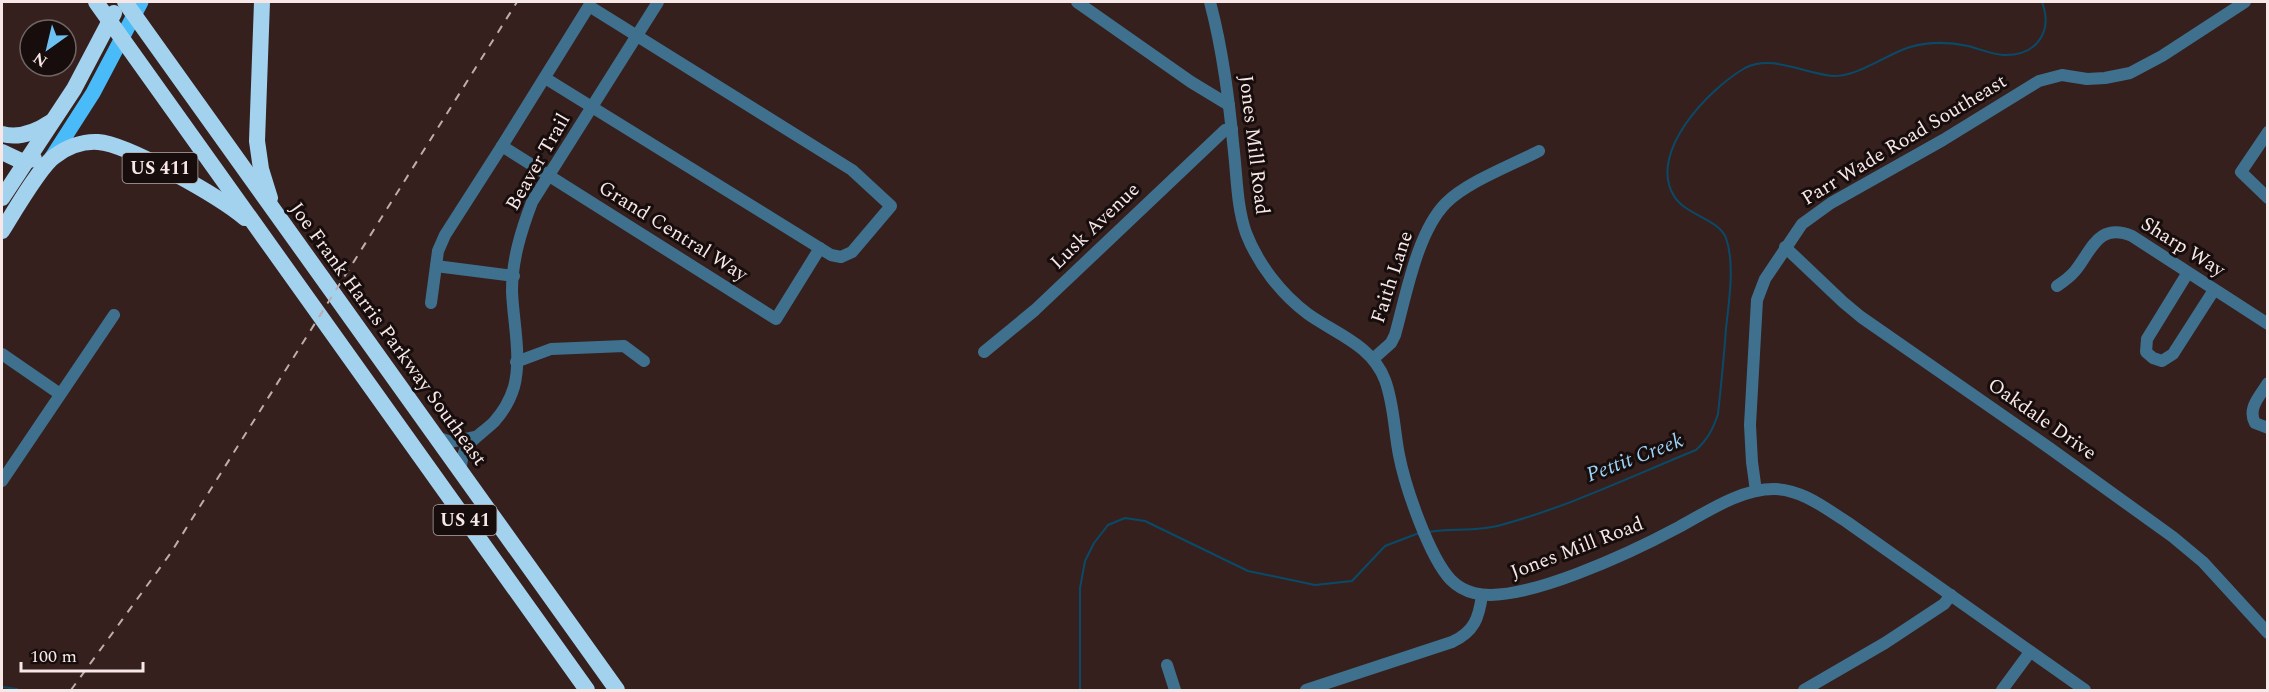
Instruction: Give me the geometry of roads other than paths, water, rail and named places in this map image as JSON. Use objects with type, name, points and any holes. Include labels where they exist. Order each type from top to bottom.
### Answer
[{"type":"highway","name":"US 41","points":[[96,2],[587,690]]},
{"type":"highway","points":[[2,198],[55,120],[91,59],[119,2]]},
{"type":"highway","name":"Joe Frank Harris Parkway Southeast","points":[[125,2],[617,690]]},
{"type":"highway","points":[[262,2],[257,141],[264,178],[277,215]]},
{"type":"highway","points":[[2,134],[12,136],[27,134],[55,120]]},
{"type":"highway","name":"US 411","points":[[56,151],[78,144],[100,142],[115,146],[199,188],[242,215],[259,230]]},
{"type":"highway","points":[[2,152],[16,160],[26,161],[56,151]]},
{"type":"highway","points":[[2,231],[56,151]]},
{"type":"main road","points":[[56,151],[93,93],[141,2]]},
{"type":"street","name":"Beaver Trail","points":[[461,473],[464,452],[475,437],[493,422],[507,404],[514,386],[516,362],[512,289],[519,235],[532,202],[658,2]]},
{"type":"street","points":[[1077,2],[1191,82],[1229,105]]},
{"type":"street","name":"Jones Mill Road","points":[[1210,2],[1222,53],[1242,220],[1252,246],[1281,289],[1300,307],[1360,346],[1373,359],[1387,387],[1401,464],[1418,518],[1445,572],[1456,584],[1470,592],[1482,595],[1513,594],[1566,577],[1629,552],[1729,500],[1756,491],[1784,490],[1811,500],[1847,522],[2085,690]]},
{"type":"street","name":"Parr Wade Road Southeast","points":[[1756,491],[1750,425],[1757,300],[1765,279],[1802,224],[1831,203],[1943,140],[2039,81],[2062,75],[2087,79],[2130,73],[2162,56],[2245,2]]},
{"type":"street","points":[[431,303],[438,251],[445,235],[545,78],[584,4],[852,170],[891,206],[852,252],[841,256],[831,255],[545,78]]},
{"type":"street","name":"Lusk Avenue","points":[[984,352],[1035,310],[1225,130],[1232,129]]},
{"type":"street","points":[[2268,132],[2241,172],[2268,198]]},
{"type":"street","name":"Grand Central Way","points":[[502,146],[776,319],[820,248]]},
{"type":"street","name":"Faith Lane","points":[[1373,359],[1391,344],[1423,237],[1445,204],[1466,188],[1539,151]]},
{"type":"street","name":"Sharp Way","points":[[2057,286],[2074,273],[2099,238],[2115,232],[2132,236],[2187,274],[2268,324]]},
{"type":"street","name":"Oakdale Drive","points":[[1785,247],[1861,317],[2173,537],[2202,562],[2268,633]]},
{"type":"street","points":[[436,266],[514,276]]},
{"type":"street","points":[[2187,274],[2146,339],[2146,352],[2153,358],[2162,361],[2173,354],[2214,290]]},
{"type":"street","points":[[2,481],[114,315]]},
{"type":"street","points":[[516,362],[551,349],[624,346],[644,361]]},
{"type":"street","points":[[2,354],[60,394]]},
{"type":"street","points":[[2268,383],[2252,410],[2255,423],[2268,428]]},
{"type":"street","points":[[435,437],[457,442],[475,437]]},
{"type":"street","points":[[1306,690],[1463,637],[1479,615],[1482,595]]},
{"type":"street","points":[[1804,690],[1831,677],[1886,643],[1944,604],[1951,595]]},
{"type":"street","points":[[2002,690],[2030,652]]},
{"type":"street","points":[[1167,665],[1175,690]]},
{"type":"waterway","name":"Pettit Creek","points":[[1428,532],[1492,527],[1526,518],[1696,450],[1707,438],[1718,414],[1730,283],[1729,248],[1726,238],[1716,226],[1679,202],[1674,196],[1668,179],[1669,160],[1675,141],[1686,123],[1715,90],[1731,77],[1755,64],[1777,64],[1834,76],[1852,73],[1901,50],[1924,44],[1954,44],[1990,53],[2015,54],[2033,47],[2039,40],[2045,23],[2042,2]]},
{"type":"waterway","name":"Pettit Creek","points":[[1080,690],[1080,588],[1085,561],[1094,543],[1108,525],[1125,518],[1145,521],[1248,571],[1315,585],[1352,581],[1385,546],[1419,533]]},
{"type":"waterway","points":[[2,687],[17,689]]},
{"type":"railway","points":[[71,690],[170,554],[517,2]]}]
